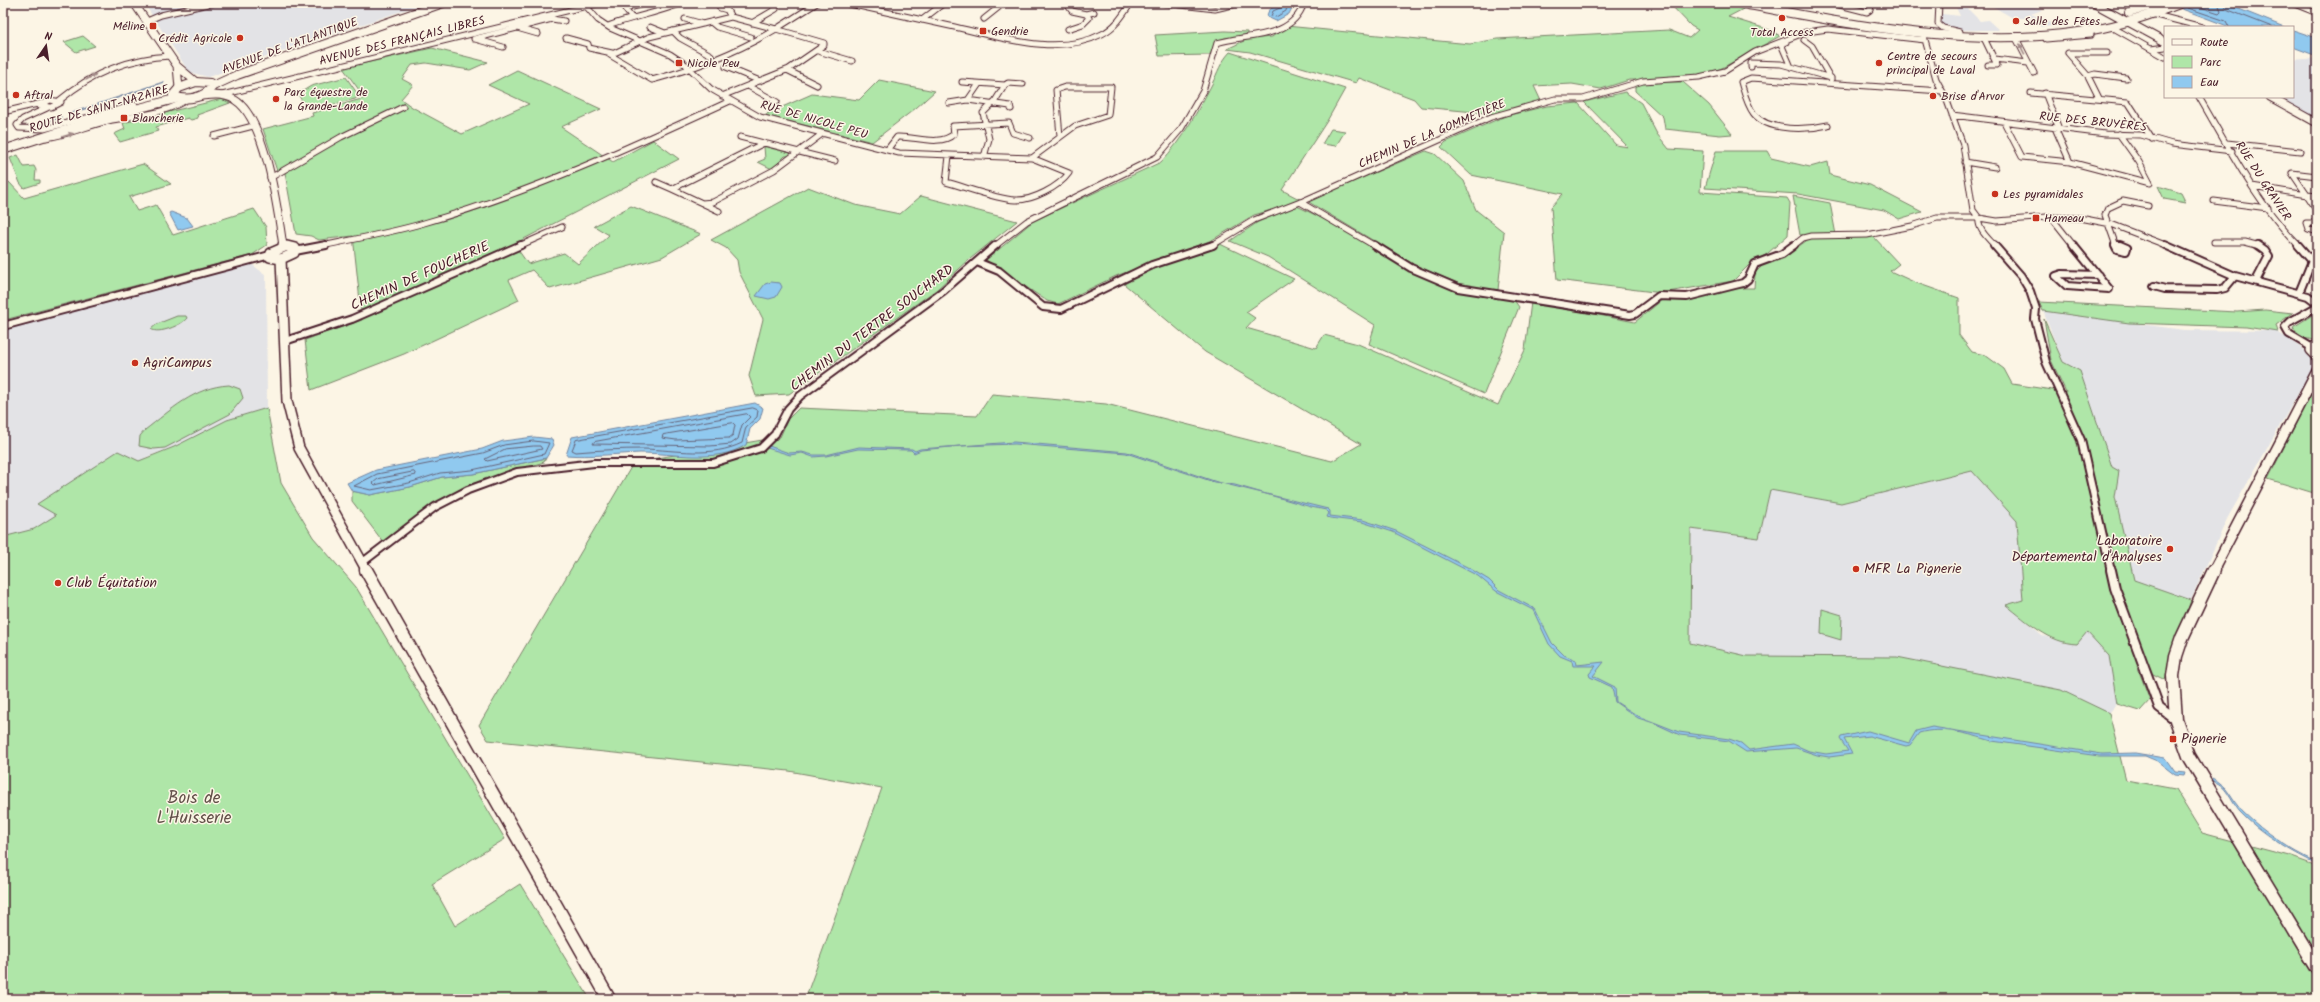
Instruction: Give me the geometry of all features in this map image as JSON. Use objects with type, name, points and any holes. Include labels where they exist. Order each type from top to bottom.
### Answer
[{"type":"main road","name":"AVENUE DE L'ATLANTIQUE","points":[[211,88],[433,3]]},
{"type":"main road","name":"AVENUE DE L'ATLANTIQUE","points":[[211,88],[251,70],[443,3]]},
{"type":"main road","points":[[1738,3],[1858,25],[1923,34],[1983,36],[2017,36],[2088,30],[2110,26],[2152,14],[2182,3]]},
{"type":"main road","points":[[1758,3],[1923,34],[2046,30],[2084,25],[2118,17],[2158,4]]},
{"type":"main road","name":"ROUTE DE SAINT-NAZAIRE","points":[[3,147],[159,98],[196,82],[211,88]]},
{"type":"main road","points":[[193,97],[211,88]]},
{"type":"main road","points":[[177,89],[173,95],[179,98]]},
{"type":"main road","name":"ROUTE DE SAINT-NAZAIRE","points":[[3,150],[179,98],[193,97]]},
{"type":"street","points":[[134,3],[177,66],[196,82]]},
{"type":"street","points":[[146,19],[212,3]]},
{"type":"street","name":"AVENUE DES FRANÇAIS LIBRES","points":[[234,93],[468,35],[551,17],[599,3]]},
{"type":"street","points":[[631,17],[625,9],[648,3]]},
{"type":"street","points":[[608,26],[631,17],[670,8],[670,4],[682,3]]},
{"type":"street","points":[[612,53],[610,55],[611,58],[652,80],[691,70],[729,55],[776,29],[817,3]]},
{"type":"street","points":[[845,3],[1024,42],[1058,43],[1083,40],[1102,33],[1117,23],[1131,3]]},
{"type":"street","points":[[922,20],[944,3]]},
{"type":"street","points":[[984,19],[1002,3]]},
{"type":"street","points":[[1072,3],[1069,7],[1072,11],[1086,14],[1094,12]]},
{"type":"street","points":[[1166,3],[1215,9],[1241,3]]},
{"type":"street","name":"CHEMIN DU TERTRE SOUCHARD","points":[[363,562],[435,507],[468,490],[517,472],[594,463],[713,463],[761,448],[775,434],[788,409],[800,396],[943,291],[1011,232],[1027,221],[1157,157],[1181,129],[1203,91],[1216,43],[1231,39],[1266,35],[1299,14],[1304,3]]},
{"type":"street","points":[[1835,4],[1867,12],[1870,10],[1872,3]]},
{"type":"street","points":[[1940,3],[1938,24],[1943,28],[1960,32]]},
{"type":"street","points":[[2085,3],[2094,4],[2164,41]]},
{"type":"street","points":[[2292,3],[2317,12]]},
{"type":"street","name":"RUE DE NICOLE PEU","points":[[586,6],[598,20],[670,54],[722,96],[760,117],[886,150],[909,154],[1032,158],[1069,174],[1056,184],[1022,200],[1014,200],[946,182],[949,156]]},
{"type":"street","points":[[720,8],[727,10],[731,17]]},
{"type":"street","points":[[752,23],[776,9]]},
{"type":"street","points":[[1068,29],[1083,24],[1089,18],[1086,14]]},
{"type":"street","points":[[2152,14],[2198,26]]},
{"type":"street","points":[[474,38],[517,28],[551,17],[564,21]]},
{"type":"street","points":[[566,38],[588,44],[589,48],[612,53],[640,41],[665,33],[731,17],[824,43],[818,51],[787,70],[722,96]]},
{"type":"street","points":[[685,19],[703,24]]},
{"type":"street","points":[[711,22],[717,27],[751,37]]},
{"type":"street","points":[[2110,26],[2164,56]]},
{"type":"street","points":[[650,27],[665,33]]},
{"type":"street","points":[[517,28],[538,34]]},
{"type":"street","name":"CHEMIN DE LA GOMMETIÈRE","points":[[977,262],[999,271],[1043,307],[1061,309],[1152,265],[1211,246],[1254,220],[1300,202],[1491,117],[1555,99],[1583,99],[1643,81],[1699,77],[1725,71],[1755,52],[1806,32],[1828,29],[1893,38],[1923,34]]},
{"type":"street","points":[[673,31],[680,38],[711,55]]},
{"type":"street","points":[[1923,34],[1941,90],[1963,145],[1973,210],[1979,218],[1978,224],[1981,230],[2021,276],[2030,291],[2036,309],[2035,319],[2046,362],[2081,440],[2115,588],[2159,707],[2176,720]]},
{"type":"street","points":[[468,35],[503,47]]},
{"type":"street","points":[[1983,36],[1997,65],[1988,65]]},
{"type":"street","points":[[2017,36],[2034,73]]},
{"type":"street","points":[[1804,40],[1812,46],[1834,84]]},
{"type":"street","points":[[1787,42],[1781,44],[1791,67]]},
{"type":"street","points":[[2151,49],[2164,47]]},
{"type":"street","points":[[818,51],[852,61]]},
{"type":"street","points":[[2099,98],[2088,76],[2068,53],[2107,53]]},
{"type":"street","points":[[134,105],[44,129],[32,130],[19,128],[17,125],[23,119],[56,105],[84,81],[99,73],[148,58],[170,56]]},
{"type":"street","points":[[1995,59],[2028,62]]},
{"type":"street","points":[[1751,67],[1751,63],[1756,62],[1791,67],[1830,78]]},
{"type":"street","points":[[177,66],[177,89]]},
{"type":"street","points":[[726,67],[760,81]]},
{"type":"street","points":[[787,70],[817,85]]},
{"type":"street","points":[[2088,76],[2096,74],[2126,78]]},
{"type":"street","points":[[1828,125],[1821,128],[1787,127],[1765,121],[1754,114],[1741,82],[1751,78],[1941,90]]},
{"type":"street","points":[[962,82],[979,84],[984,82],[1006,85],[1008,83],[1023,84]]},
{"type":"street","points":[[968,100],[979,84]]},
{"type":"street","points":[[984,157],[989,138],[983,113],[1006,85]]},
{"type":"street","points":[[748,86],[777,102]]},
{"type":"street","points":[[1032,158],[1075,126],[1101,119],[1108,115],[1111,87],[1065,87],[1056,90],[1060,136]]},
{"type":"street","points":[[211,88],[218,92],[234,93],[243,98],[244,107],[262,145],[283,247]]},
{"type":"street","points":[[211,88],[234,99],[244,107]]},
{"type":"street","points":[[2031,93],[2099,98],[2128,102],[2152,139]]},
{"type":"street","points":[[2045,93],[2070,162]]},
{"type":"street","points":[[110,118],[116,121],[177,107],[193,97]]},
{"type":"street","name":"RUE DU GRAVIER","points":[[2200,98],[2252,186],[2278,225],[2314,262],[2299,293]]},
{"type":"street","points":[[2272,98],[2317,123]]},
{"type":"street","points":[[3,111],[41,105],[54,100],[60,100]]},
{"type":"street","points":[[949,102],[968,100],[1010,106],[1011,109]]},
{"type":"street","points":[[270,255],[274,259],[282,259],[296,251],[386,233],[531,189],[730,101]]},
{"type":"street","points":[[3,111],[41,105],[47,108]]},
{"type":"street","points":[[270,178],[341,138],[403,107]]},
{"type":"street","name":"RUE DES BRUYÈRES","points":[[1952,115],[2119,134],[2152,139],[2172,144],[2232,151]]},
{"type":"street","points":[[2004,122],[2019,154],[2022,157],[2070,162],[2150,183],[2139,162],[2119,134]]},
{"type":"street","points":[[886,150],[897,137],[934,140],[948,138],[954,134],[953,126],[1009,123],[1013,132],[1030,138]]},
{"type":"street","points":[[214,136],[226,130],[253,126]]},
{"type":"street","points":[[702,203],[712,202],[774,170],[822,134]]},
{"type":"street","points":[[740,137],[835,161]]},
{"type":"street","points":[[672,189],[764,143]]},
{"type":"street","points":[[2227,143],[2300,151]]},
{"type":"street","points":[[1965,162],[1994,167]]},
{"type":"street","points":[[2317,176],[2292,173],[2317,210]]},
{"type":"street","points":[[656,182],[719,211]]},
{"type":"street","points":[[2252,186],[2317,196]]},
{"type":"street","points":[[2115,243],[2111,224],[2105,215],[2108,208],[2123,201],[2148,206]]},
{"type":"street","points":[[2214,201],[2268,208]]},
{"type":"street","points":[[1300,202],[1345,226],[1411,268],[1458,288],[1630,315],[1635,314],[1659,296],[1695,295],[1743,283],[1748,279],[1755,264],[1782,254],[1803,238],[1867,235],[1912,226],[1937,218],[1979,218],[1997,221],[2015,221],[2050,217],[2080,218],[2111,224],[2141,234],[2235,276],[2299,293],[2313,299],[2316,307],[2291,321],[2285,327],[2289,334],[2314,346],[2317,356]]},
{"type":"street","points":[[2050,217],[2098,275],[2109,289],[2067,286],[2056,276],[2062,274],[2098,275]]},
{"type":"street","points":[[2317,223],[2306,223],[2306,225],[2308,229],[2317,232]]},
{"type":"street","name":"CHEMIN DE FOUCHERIE","points":[[285,341],[352,319],[562,227]]},
{"type":"street","points":[[2214,242],[2248,242],[2260,245],[2267,251],[2269,256],[2256,281]]},
{"type":"street","points":[[3,326],[270,255],[275,249],[293,247],[296,251]]},
{"type":"street","points":[[282,259],[287,401],[291,423],[299,448],[398,628],[609,999]]},
{"type":"street","points":[[2154,286],[2165,289],[2217,290],[2225,288],[2235,276]]},
{"type":"street","points":[[2317,371],[2216,565],[2182,638],[2176,656],[2173,676],[2176,720],[2182,739],[2200,776],[2317,968]]},
{"type":"shaded area","points":[[144,3],[425,3],[208,77],[189,72]]},
{"type":"shaded area","points":[[1954,3],[1962,3],[1980,21],[1988,20],[1999,30],[1957,30],[1945,27],[1941,24],[1942,14],[1960,16]]},
{"type":"shaded area","points":[[1987,3],[2025,3],[2042,10],[2031,14],[2059,26],[2041,27],[2026,18],[2013,18]]},
{"type":"shaded area","points":[[2317,58],[2317,121],[2276,98],[2294,98],[2294,60]]},
{"type":"shaded area","name":"AgriCampus","points":[[240,259],[241,265],[250,263],[266,275],[267,408],[227,420],[174,447],[147,457],[34,529],[3,537],[3,318],[8,319]]},
{"type":"shaded area","points":[[2043,311],[2184,330],[2276,331],[2306,351],[2316,362],[2227,519],[2191,600],[2134,580],[2115,497],[2119,471],[2112,467],[2080,371],[2063,362]]},
{"type":"shaded area","name":"MFR La Pignerie","points":[[1972,471],[2017,521],[2023,600],[2007,605],[2042,635],[2066,643],[2077,643],[2087,631],[2109,656],[2117,704],[2109,713],[2061,690],[1897,657],[1747,656],[1690,643],[1691,529],[1759,538],[1770,490],[1841,503]]},
{"type":"green space","points":[[1669,3],[1726,3],[1747,7],[1728,17],[1770,30],[1780,36],[1722,68],[1686,81],[1629,80],[1601,89],[1572,84],[1534,86],[1541,101],[1496,114],[1421,107],[1414,99],[1359,78],[1356,83],[1250,52],[1227,49],[1248,39],[1272,37],[1286,26],[1470,44],[1497,39],[1669,30],[1689,38],[1698,30],[1691,26]]},
{"type":"green space","points":[[1225,31],[1247,32],[1247,36],[1225,38],[1215,43],[1210,55],[1159,56],[1155,35]]},
{"type":"green space","points":[[83,36],[95,46],[76,52],[64,42]]},
{"type":"green space","points":[[432,48],[488,62],[470,70],[426,63],[412,65],[402,79],[413,85],[401,99],[412,107],[462,134],[529,104],[488,85],[517,70],[601,109],[561,127],[613,162],[653,140],[679,159],[514,244],[528,264],[564,253],[578,264],[609,235],[594,226],[631,206],[701,234],[662,257],[550,289],[532,270],[509,280],[519,300],[404,354],[311,390],[305,340],[362,320],[353,236],[319,240],[311,236],[296,234],[285,173],[277,171],[263,129],[313,116],[312,113],[365,98],[343,68]]},
{"type":"green space","points":[[1230,52],[1345,89],[1327,121],[1282,190],[1303,201],[1254,215],[1212,240],[1116,276],[1058,304],[1047,301],[986,260],[1033,221],[1161,162],[1189,125],[1207,94],[1221,64]]},
{"type":"green space","points":[[346,77],[359,96],[355,99],[314,109],[306,108],[298,94],[311,86]]},
{"type":"green space","points":[[879,80],[935,91],[916,108],[872,142],[764,115],[812,94],[859,100]]},
{"type":"green space","points":[[1652,82],[1683,82],[1709,105],[1732,134],[1720,135],[1665,129],[1663,117],[1635,91],[1635,85]]},
{"type":"green space","points":[[1625,92],[1641,103],[1657,134],[1669,149],[1703,151],[1700,192],[1787,198],[1790,203],[1788,235],[1767,254],[1749,265],[1733,281],[1662,293],[1557,280],[1551,207],[1563,194],[1471,175],[1441,147],[1446,142],[1505,116],[1547,106],[1578,103],[1616,145],[1628,147],[1584,102]]},
{"type":"green space","points":[[222,99],[230,103],[197,115],[198,118],[191,120],[188,118],[156,127],[158,131],[120,142],[114,134],[125,129],[123,123]]},
{"type":"green space","points":[[1331,129],[1345,131],[1336,146],[1322,144]]},
{"type":"green space","points":[[766,146],[793,153],[789,156],[785,156],[772,169],[758,162],[765,159],[764,147]]},
{"type":"green space","points":[[1426,151],[1435,154],[1464,181],[1476,210],[1504,232],[1498,290],[1467,287],[1414,265],[1307,201]]},
{"type":"green space","points":[[1716,151],[1767,151],[1771,158],[1810,167],[1828,162],[1830,175],[1870,185],[1922,212],[1899,219],[1884,210],[1798,194],[1705,188]]},
{"type":"green space","points":[[18,155],[24,167],[34,166],[36,170],[35,180],[40,180],[40,183],[24,188],[20,183],[10,158]]},
{"type":"green space","points":[[143,164],[171,184],[129,197],[137,211],[156,205],[173,235],[254,209],[266,227],[267,245],[252,255],[8,319],[3,318],[3,185],[9,182],[24,198]]},
{"type":"green space","points":[[2158,186],[2181,193],[2186,203],[2164,199]]},
{"type":"green space","points":[[808,187],[855,205],[900,214],[921,196],[1017,221],[970,259],[936,290],[789,394],[756,396],[749,376],[763,319],[739,272],[737,260],[726,248],[711,240]]},
{"type":"green space","points":[[1793,196],[1830,203],[1836,235],[1800,235]]},
{"type":"green space","points":[[1297,206],[1338,226],[1396,263],[1458,291],[1514,300],[1519,307],[1484,394],[1369,344],[1375,325],[1268,257],[1230,241],[1258,222]]},
{"type":"green space","points":[[1873,236],[1899,264],[1890,271],[1914,282],[1959,298],[1959,335],[1972,352],[1985,355],[2004,369],[2012,384],[2066,392],[2051,360],[2044,319],[2063,362],[2080,371],[2112,467],[2119,471],[2115,497],[2134,580],[2191,600],[2165,680],[2137,666],[2150,700],[2140,711],[2117,704],[2109,656],[2087,632],[2077,644],[2057,640],[2031,625],[2006,605],[2023,600],[2017,521],[1972,471],[1841,503],[1770,490],[1759,538],[1691,529],[1690,643],[1747,656],[1897,657],[2061,690],[2109,713],[2126,780],[2175,789],[2202,833],[2289,856],[2317,866],[2317,999],[805,999],[882,788],[789,771],[488,740],[479,725],[634,462],[780,437],[788,419],[799,408],[977,416],[992,394],[1106,404],[1332,461],[1361,444],[1205,352],[1124,284],[1162,265],[1220,244],[1294,279],[1246,312],[1255,318],[1246,328],[1316,348],[1324,335],[1358,344],[1498,405],[1525,350],[1531,302],[1635,322],[1662,300],[1695,299],[1732,288],[1754,288],[1755,273],[1765,263],[1784,257],[1810,238]]},
{"type":"green space","points":[[2039,302],[2237,312],[2265,310],[2293,313],[2276,325],[2278,332],[2246,327],[2129,323],[2043,311]]},
{"type":"green space","points":[[2317,312],[2317,340],[2307,339],[2298,334],[2294,329],[2295,326]]},
{"type":"green space","points":[[177,316],[186,316],[187,318],[180,324],[164,330],[154,331],[151,329],[157,324]]},
{"type":"green space","points":[[2317,382],[2317,494],[2268,479]]},
{"type":"green space","points":[[229,385],[240,389],[243,398],[230,414],[165,448],[154,449],[139,446],[140,436],[145,430],[184,401],[205,390]]},
{"type":"green space","name":"Bois de L'Huisserie","points":[[267,408],[281,483],[313,537],[356,587],[505,839],[432,884],[455,926],[520,884],[590,999],[3,999],[3,537],[34,529],[56,515],[37,504],[118,451],[139,461],[174,447],[227,420]]},
{"type":"green space","points":[[546,458],[544,462],[465,486],[417,516],[384,543],[352,501],[352,491],[370,495],[410,487],[442,477],[473,474]]},
{"type":"green space","points":[[1822,609],[1842,615],[1841,640],[1821,634]]},
{"type":"water","points":[[1287,3],[1293,6],[1289,14],[1276,21],[1267,17],[1267,14],[1271,9]]},
{"type":"water","points":[[2166,3],[2224,3],[2282,26],[2227,26]]},
{"type":"water","points":[[2294,30],[2317,38],[2317,56],[2294,47]]},
{"type":"water","points":[[171,212],[187,218],[193,226],[178,230],[169,213]]},
{"type":"water","points":[[771,282],[780,283],[782,287],[776,297],[769,299],[756,296],[765,284]]},
{"type":"water","points":[[755,403],[763,408],[760,419],[750,429],[746,445],[734,451],[708,456],[653,453],[594,456],[566,455],[572,437]]},
{"type":"water","points":[[534,437],[552,439],[554,445],[546,458],[473,474],[442,477],[410,487],[370,495],[352,491],[347,483],[376,470],[482,449],[503,441]]},
{"type":"water","points":[[1014,442],[1127,452],[1221,483],[1214,482],[1126,453],[1015,444],[961,446]]},
{"type":"water","points":[[769,446],[789,453],[802,452],[813,455],[826,455],[859,447],[912,449],[915,451],[920,449],[959,446],[921,450],[914,453],[911,450],[858,449],[826,456],[813,457],[802,453],[790,455],[767,448]]},
{"type":"water","points":[[1221,483],[1235,485],[1265,494]]},
{"type":"water","points":[[1265,494],[1328,509],[1330,511],[1330,516],[1363,520],[1396,531],[1469,568],[1489,580],[1499,590],[1535,609],[1552,643],[1564,655],[1576,660],[1577,665],[1604,662],[1593,676],[1615,687],[1616,702],[1638,716],[1679,732],[1729,739],[1741,743],[1749,750],[1793,744],[1809,751],[1826,754],[1848,751],[1840,739],[1841,737],[1868,731],[1909,743],[1916,731],[1932,727],[2102,754],[2135,753],[2165,758],[2175,772],[2185,773],[2184,776],[2175,775],[2157,761],[2145,756],[2099,756],[1992,741],[1956,732],[1937,730],[1919,733],[1910,745],[1906,746],[1869,736],[1844,739],[1852,754],[1829,757],[1817,755],[1796,748],[1746,752],[1729,741],[1680,735],[1654,723],[1638,718],[1615,702],[1612,687],[1590,677],[1589,674],[1596,666],[1573,666],[1572,661],[1560,656],[1549,644],[1533,610],[1496,591],[1478,576],[1393,532],[1362,522],[1330,518],[1327,517],[1329,513],[1326,510]]},
{"type":"water","points":[[2212,778],[2217,781],[2226,789],[2243,812],[2260,827],[2287,846],[2317,862],[2317,864],[2286,848],[2257,828],[2240,812],[2221,785],[2211,781]]},
{"type":"waterway","points":[[72,113],[164,82]]},
{"type":"waterway","points":[[37,125],[61,117]]},
{"type":"place","name":"Total Access","points":[[1782,18]]},
{"type":"place","name":"Salle des Fêtes","points":[[2016,21]]},
{"type":"place","name":"Méline","points":[[153,26]]},
{"type":"place","name":"Gendrie","points":[[983,31]]},
{"type":"place","name":"Crédit Agricole","points":[[240,38]]},
{"type":"place","name":"Nicole Peu","points":[[679,63]]},
{"type":"place","name":"Centre de secours principal de Laval","points":[[1879,63]]},
{"type":"place","name":"Aftral","points":[[16,95]]},
{"type":"place","name":"Brise d'Arvor","points":[[1933,96]]},
{"type":"place","name":"Parc équestre de la Grande-Lande","points":[[276,99]]},
{"type":"place","name":"Blancherie","points":[[124,118]]},
{"type":"place","name":"Les pyramidales","points":[[1995,194]]},
{"type":"place","name":"Hameau","points":[[2036,218]]},
{"type":"place","name":"AgriCampus","points":[[135,363]]},
{"type":"place","name":"Laboratoire Départemental d'Analyses","points":[[2170,549]]},
{"type":"place","name":"MFR La Pignerie","points":[[1856,569]]},
{"type":"place","name":"Club Équitation","points":[[58,583]]},
{"type":"place","name":"Pignerie","points":[[2173,739]]}]
